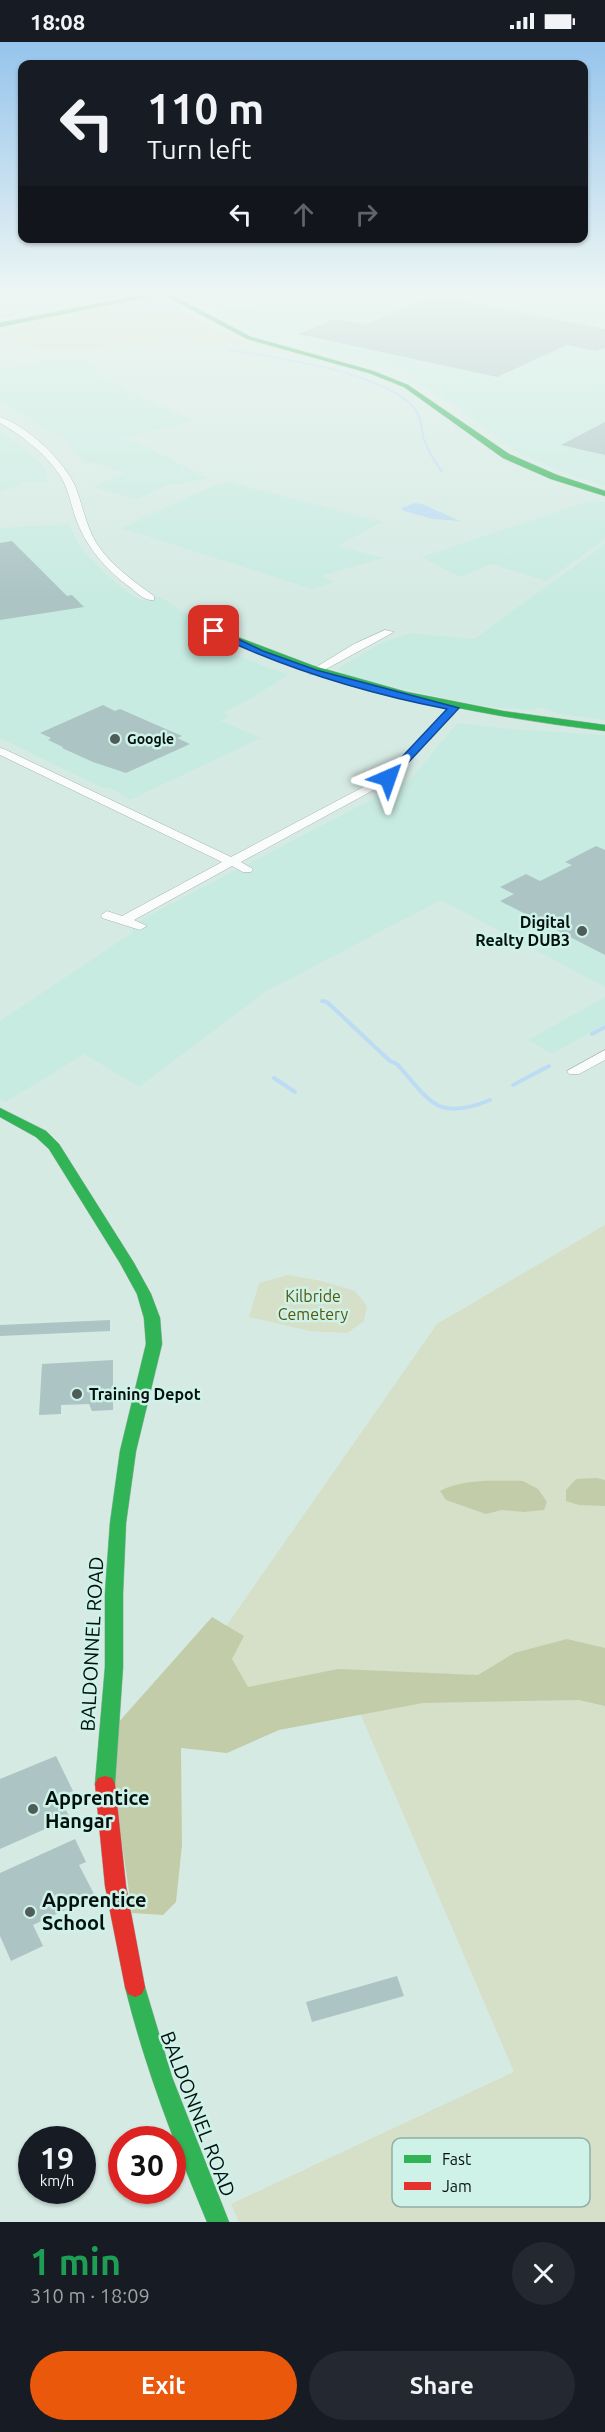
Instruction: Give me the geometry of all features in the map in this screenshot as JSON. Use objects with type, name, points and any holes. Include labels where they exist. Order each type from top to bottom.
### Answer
[{"type":"street","points":[[421,395],[493,449],[550,476],[605,494]]},
{"type":"street","points":[[0,419],[24,435],[55,464],[69,483],[80,520],[94,546],[113,568],[151,598]]},
{"type":"street","points":[[213,631],[260,653],[313,672],[404,698],[535,721],[605,728]]},
{"type":"street","points":[[313,672],[357,646],[389,632]]},
{"type":"street","points":[[124,920],[160,898],[344,804],[388,778],[454,708]]},
{"type":"street","points":[[0,751],[246,869]]},
{"type":"street","points":[[107,915],[140,926]]},
{"type":"street","points":[[574,1071],[605,1054]]},
{"type":"street","name":"BALDONNEL ROAD","points":[[0,1112],[40,1134],[54,1147],[127,1263],[144,1294],[152,1318],[154,1344],[128,1450],[118,1523],[114,1593],[114,1667],[105,1773],[107,1820],[119,1918],[148,2040],[179,2128],[219,2222]]},
{"type":"shaded area","points":[[0,395],[138,395],[193,421],[119,439],[137,442],[207,478],[177,485],[170,484],[137,499],[93,487],[127,472],[82,460],[68,439],[0,403]]},
{"type":"shaded area","points":[[437,395],[605,395],[605,486],[556,469],[520,453]]},
{"type":"shaded area","points":[[0,430],[41,464],[47,472],[45,476],[48,481],[23,482],[17,487],[0,491]]},
{"type":"shaded area","points":[[228,482],[382,522],[338,546],[383,558],[321,576],[334,582],[313,589],[121,528],[217,484]]},
{"type":"shaded area","points":[[593,500],[605,503],[605,540],[546,581],[492,564],[460,577],[421,557]]},
{"type":"shaded area","points":[[69,524],[79,545],[105,574],[126,591],[141,601],[159,596],[210,629],[195,635],[220,649],[288,675],[247,701],[222,713],[229,716],[221,721],[261,738],[130,800],[112,789],[103,788],[0,738],[0,528]]},
{"type":"shaded area","points":[[605,544],[605,720],[559,714],[542,707],[531,710],[492,707],[453,700],[367,681],[342,673],[344,672],[337,669],[380,644],[410,633],[474,639]]},
{"type":"shaded area","points":[[457,723],[605,735],[605,987],[441,900],[265,992],[139,1087],[84,1054],[6,1102],[0,1099],[0,1021],[133,932],[132,928],[148,916],[411,779]]},
{"type":"shaded area","points":[[605,997],[605,1024],[552,1054],[528,1040]]},
{"type":"shaded area","points":[[576,1479],[605,1480],[605,1506],[579,1505],[566,1501],[566,1490]]},
{"type":"shaded area","points":[[523,1481],[538,1489],[547,1502],[544,1510],[524,1512],[502,1510],[486,1514],[446,1500],[440,1491],[470,1482]]},
{"type":"shaded area","points":[[212,1617],[244,1636],[232,1659],[248,1687],[338,1669],[478,1675],[514,1653],[567,1639],[605,1648],[605,1706],[579,1700],[423,1703],[279,1730],[227,1753],[181,1748],[182,1845],[176,1902],[163,1915],[132,1913],[113,1781],[117,1724]]},
{"type":"green space","points":[[605,1225],[605,2222],[239,2222],[231,2204],[514,2072],[350,1690],[171,1705],[437,1324]]},
{"type":"green space","name":"Kilbride Cemetery","points":[[288,1275],[322,1281],[355,1291],[367,1306],[364,1321],[347,1333],[310,1331],[249,1317],[259,1283]]},
{"type":"water","points":[[415,503],[460,521],[433,519],[404,511],[401,508]]},
{"type":"building","points":[[605,422],[605,455],[561,445]]},
{"type":"building","points":[[12,541],[67,596],[72,595],[84,607],[0,620],[0,543]]},
{"type":"building","name":"Google","points":[[103,705],[115,711],[120,709],[182,736],[177,738],[190,744],[126,773],[62,748],[48,740],[51,738],[40,733]]},
{"type":"building","name":"Digital Realty DUB3","points":[[596,846],[605,850],[605,955],[500,901],[514,894],[500,887],[526,874],[540,881],[572,865],[565,862]]},
{"type":"building","points":[[110,1320],[110,1331],[0,1336],[0,1325]]},
{"type":"building","name":"Training Depot","points":[[113,1360],[113,1410],[92,1411],[89,1404],[61,1405],[61,1414],[39,1415],[42,1364]]},
{"type":"building","name":"Apprentice Hangar","points":[[56,1756],[73,1791],[59,1797],[70,1818],[0,1849],[0,1779]]},
{"type":"building","name":"Apprentice School","points":[[75,1839],[86,1862],[79,1865],[95,1896],[33,1925],[43,1946],[11,1961],[0,1936],[0,1873]]},
{"type":"building","points":[[397,1976],[404,1996],[312,2022],[306,2002]]},
{"type":"waterway","points":[[399,395],[417,412],[426,444],[442,472]]},
{"type":"waterway","points":[[322,1001],[327,1002],[390,1061],[397,1064],[436,1104],[458,1109],[490,1100]]},
{"type":"waterway","points":[[592,1034],[605,1027]]},
{"type":"waterway","points":[[513,1085],[549,1066]]},
{"type":"waterway","points":[[274,1078],[295,1092]]},
{"type":"traffic: fast","points":[[418,395],[506,456],[554,477],[605,494]]},
{"type":"traffic: fast","points":[[214,631],[310,668],[406,695],[503,714],[605,728]]},
{"type":"traffic: fast","points":[[0,1112],[41,1134],[54,1147],[127,1263],[144,1294],[152,1318],[154,1344],[128,1451],[118,1523],[114,1593],[114,1667],[105,1784]]},
{"type":"traffic: fast","points":[[135,1987],[162,2077],[218,2222]]},
{"type":"traffic: jam","points":[[105,1784],[116,1886],[135,1987]]},
{"type":"place","name":"Google","points":[[115,739]]},
{"type":"place","name":"Digital Realty DUB3","points":[[582,931]]},
{"type":"place","name":"Training Depot","points":[[77,1394]]},
{"type":"place","name":"Apprentice Hangar","points":[[33,1809]]},
{"type":"place","name":"Apprentice School","points":[[30,1912]]},
{"type":"route","points":[[214,631],[260,653],[313,672],[404,698],[454,708],[388,778]]}]
